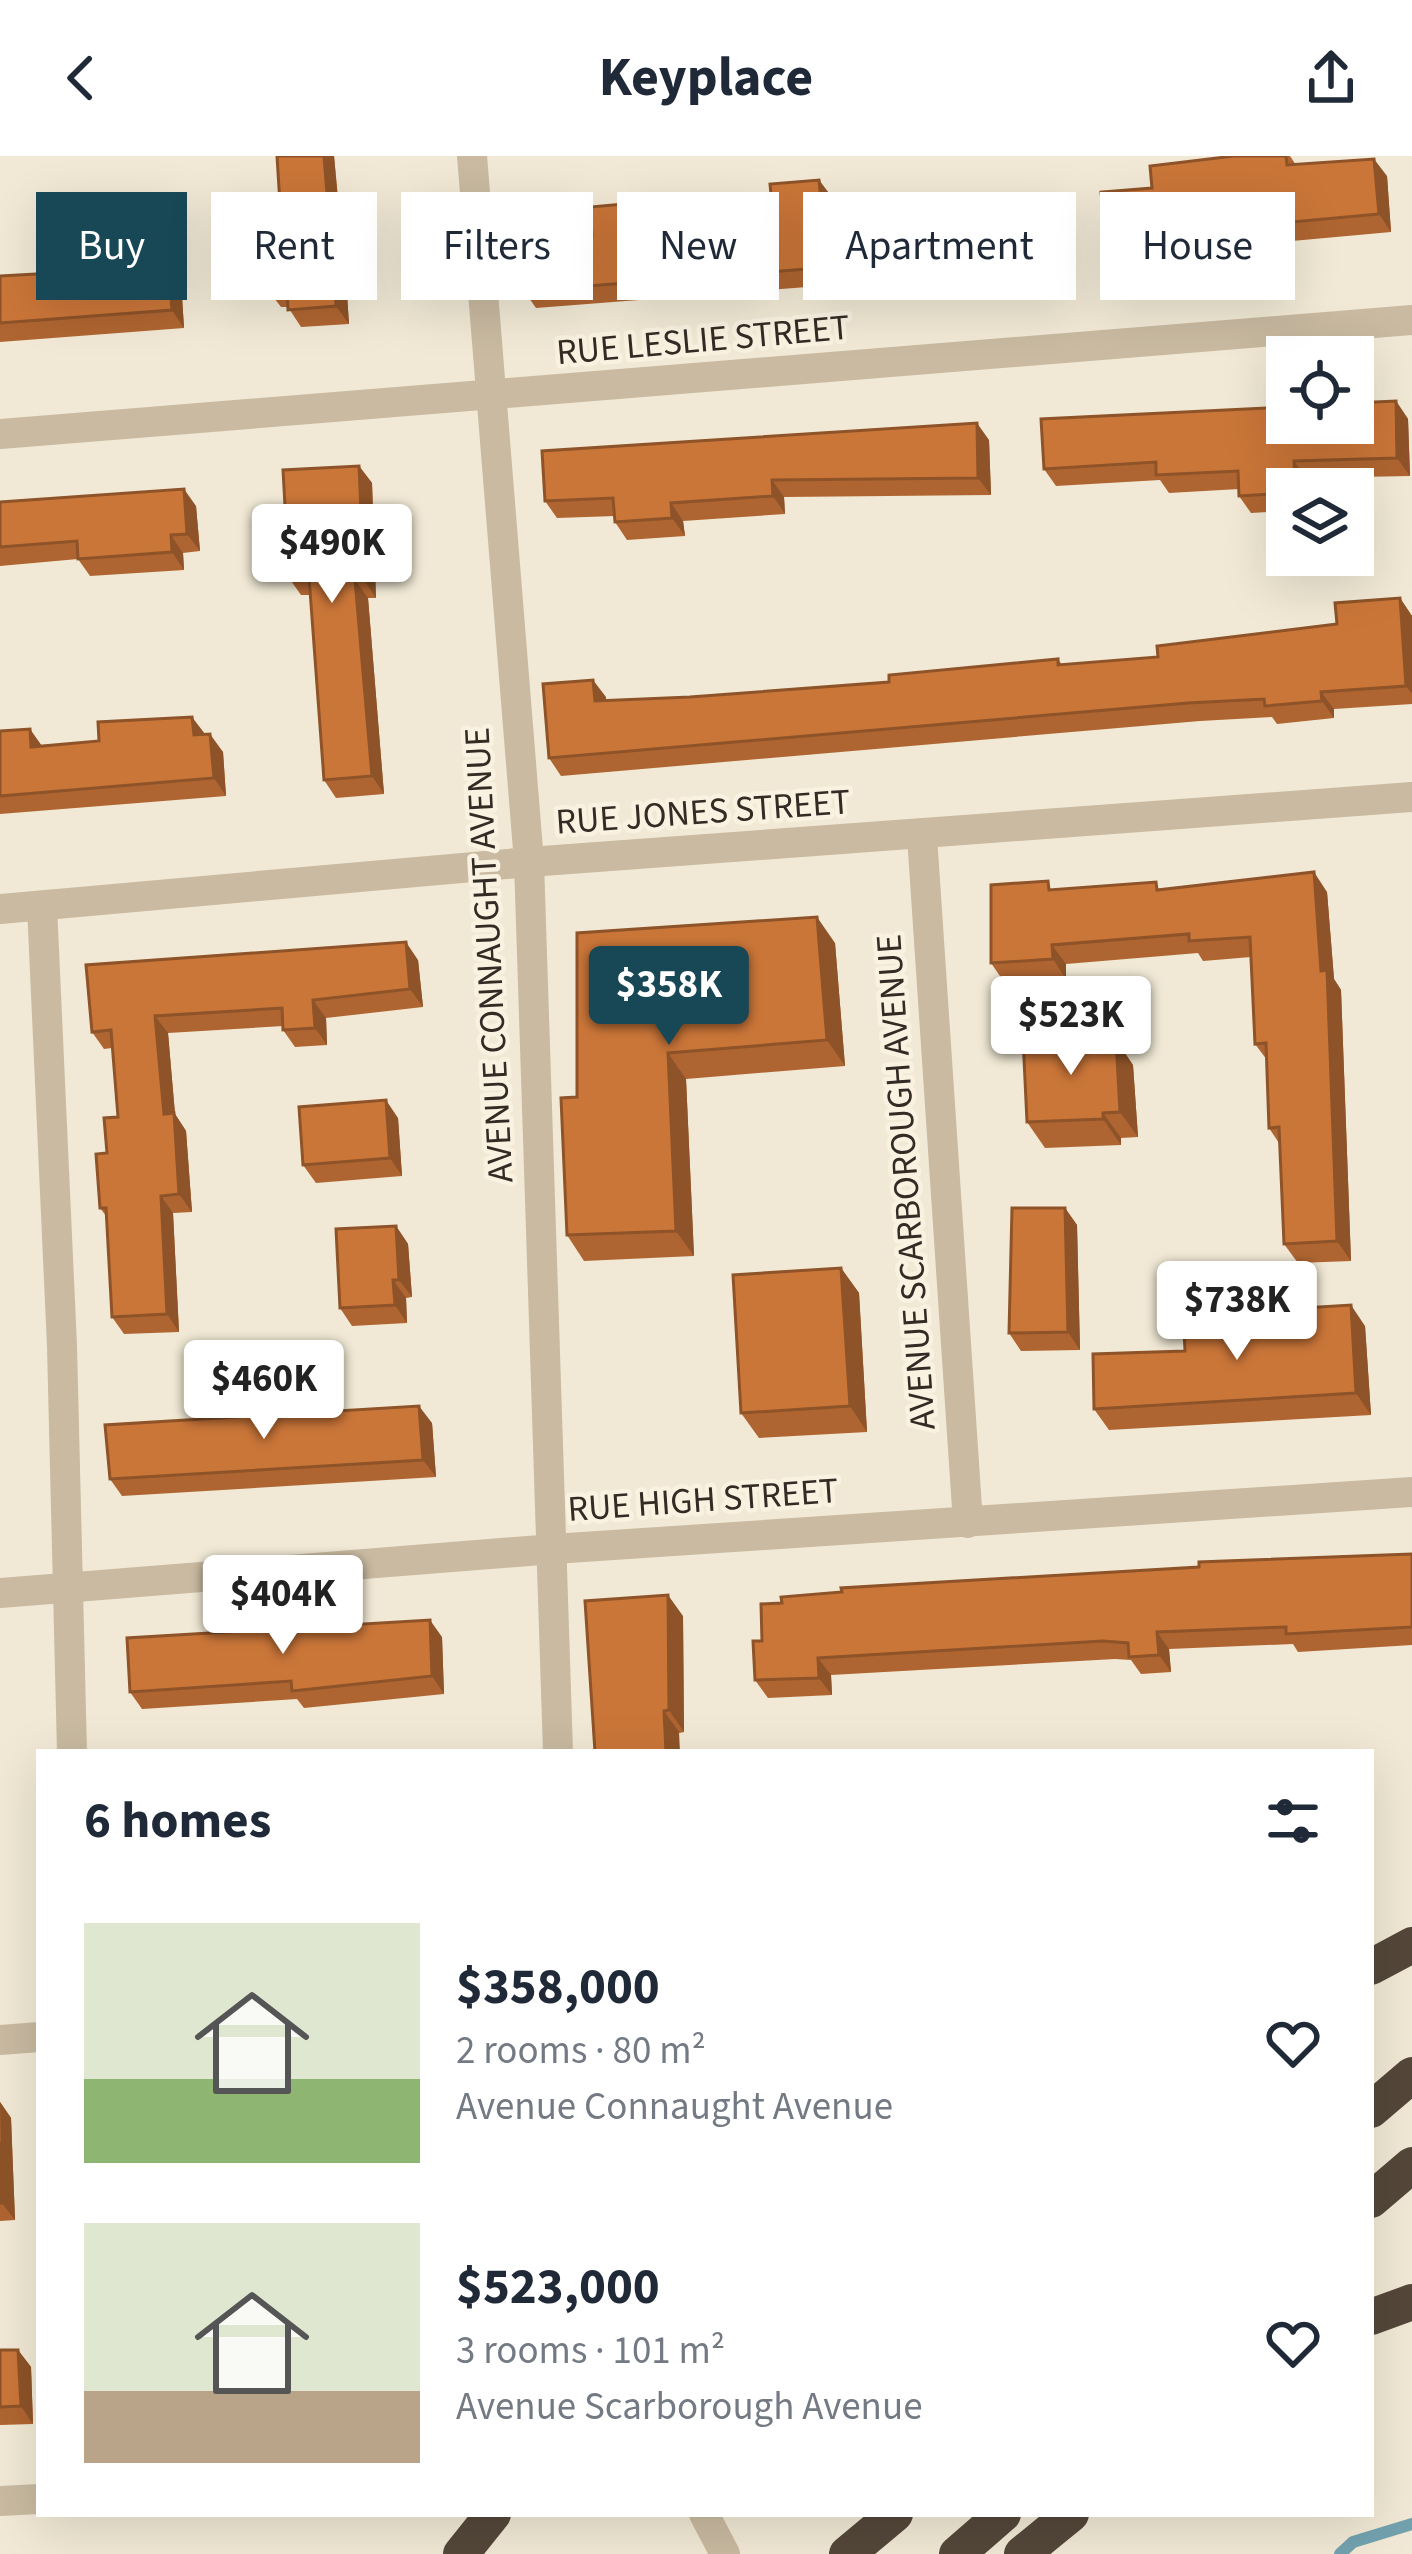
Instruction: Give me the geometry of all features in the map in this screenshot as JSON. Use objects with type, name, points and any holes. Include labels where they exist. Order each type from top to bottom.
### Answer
[{"type":"highway","points":[[1374,1965],[1412,1945]]},
{"type":"highway","points":[[1374,2107],[1412,2075]]},
{"type":"highway","points":[[1374,2197],[1412,2164]]},
{"type":"highway","points":[[1374,2316],[1412,2302]]},
{"type":"highway","points":[[461,2554],[491,2517]]},
{"type":"highway","points":[[848,2554],[891,2517]]},
{"type":"highway","points":[[956,2554],[999,2517]]},
{"type":"highway","points":[[1022,2554],[1067,2517]]},
{"type":"street","name":"AVENUE CONNAUGHT AVENUE","points":[[472,156],[529,862],[558,1749]]},
{"type":"street","name":"RUE LESLIE STREET","points":[[0,434],[1412,320]]},
{"type":"street","name":"RUE JONES STREET","points":[[0,909],[529,862],[1412,797]]},
{"type":"street","name":"AVENUE SCARBOROUGH AVENUE","points":[[922,836],[968,1523]]},
{"type":"street","points":[[42,906],[62,1346],[72,1749]]},
{"type":"street","name":"RUE HIGH STREET","points":[[0,1593],[553,1549],[1412,1492]]},
{"type":"street","points":[[0,2040],[36,2037]]},
{"type":"street","points":[[0,2501],[36,2499]]},
{"type":"street","points":[[706,2517],[725,2554]]},
{"type":"building","points":[[277,156],[324,156],[327,192],[279,192]]},
{"type":"building","points":[[1234,156],[1286,156],[1287,165],[1374,159],[1379,214],[1295,222],[1295,192],[1101,192],[1152,188],[1150,166]]},
{"type":"building","points":[[819,180],[820,192],[803,192],[803,269],[779,271],[779,192],[771,192],[770,184]]},
{"type":"building","points":[[617,205],[617,284],[593,286],[593,207]]},
{"type":"building","points":[[36,274],[36,300],[171,300],[172,310],[0,323],[0,276]]},
{"type":"building","points":[[288,300],[336,300],[336,306],[288,310]]},
{"type":"building","points":[[1396,401],[1397,458],[1294,461],[1294,468],[1266,468],[1266,494],[1239,496],[1238,471],[1156,475],[1156,462],[1044,469],[1041,419],[1266,408],[1266,444],[1374,444],[1374,402]]},
{"type":"building","points":[[977,423],[978,478],[772,480],[773,496],[671,503],[672,518],[615,522],[613,498],[545,501],[542,451]]},
{"type":"building","points":[[359,466],[364,580],[355,580],[372,776],[324,780],[309,577],[289,578],[283,470]]},
{"type":"building","points":[[184,489],[187,534],[171,535],[172,552],[78,559],[77,541],[0,547],[0,502]]},
{"type":"building","points":[[1400,598],[1406,686],[1321,692],[1322,701],[1265,706],[1264,699],[1188,703],[549,758],[543,684],[593,680],[595,701],[690,697],[889,682],[889,675],[1058,659],[1058,665],[1158,657],[1157,646],[1337,624],[1335,603]]},
{"type":"building","points":[[192,717],[194,735],[210,734],[214,778],[0,796],[0,731],[30,729],[31,747],[99,741],[98,722]]},
{"type":"building","points":[[1314,872],[1321,971],[1327,970],[1337,1241],[1284,1244],[1279,1127],[1269,1128],[1266,1043],[1255,1044],[1250,937],[1189,941],[1189,934],[1052,945],[1053,959],[991,963],[991,885],[1048,881],[1049,890],[1156,882],[1157,890]]},
{"type":"building","points":[[817,917],[827,1040],[668,1053],[676,1231],[567,1235],[561,1098],[577,1097],[577,933]]},
{"type":"building","points":[[406,942],[410,989],[313,1000],[315,1028],[283,1030],[282,1008],[155,1016],[164,1114],[174,1113],[179,1194],[161,1196],[167,1314],[112,1317],[106,1208],[100,1208],[96,1154],[107,1153],[104,1118],[118,1117],[111,1030],[92,1032],[86,965]]},
{"type":"building","points":[[1100,1034],[1100,1041],[1116,1040],[1120,1112],[1103,1113],[1103,1119],[1027,1122],[1023,1038]]},
{"type":"building","points":[[386,1100],[390,1158],[303,1165],[299,1107]]},
{"type":"building","points":[[1012,1208],[1065,1208],[1068,1332],[1009,1333]]},
{"type":"building","points":[[396,1226],[399,1280],[393,1280],[395,1305],[340,1308],[336,1229]]},
{"type":"building","points":[[841,1268],[850,1406],[741,1413],[733,1275]]},
{"type":"building","points":[[1351,1305],[1356,1393],[1094,1409],[1093,1354],[1185,1351],[1184,1330],[1271,1326],[1270,1310]]},
{"type":"building","points":[[419,1406],[423,1460],[110,1479],[105,1425]]},
{"type":"building","points":[[1412,1554],[1412,1627],[1286,1634],[1286,1627],[1157,1632],[1159,1655],[1129,1657],[1128,1643],[1103,1641],[818,1658],[819,1678],[755,1680],[753,1641],[762,1641],[761,1604],[782,1603],[781,1597],[842,1592],[841,1588],[1199,1567],[1199,1562]]},
{"type":"building","points":[[668,1595],[666,1749],[595,1749],[585,1601]]},
{"type":"building","points":[[430,1620],[432,1676],[292,1691],[291,1681],[130,1692],[127,1638]]},
{"type":"building","points":[[0,2350],[18,2350],[21,2406],[0,2407]]},
{"type":"waterway","points":[[1340,2554],[1353,2542],[1412,2524]]}]
